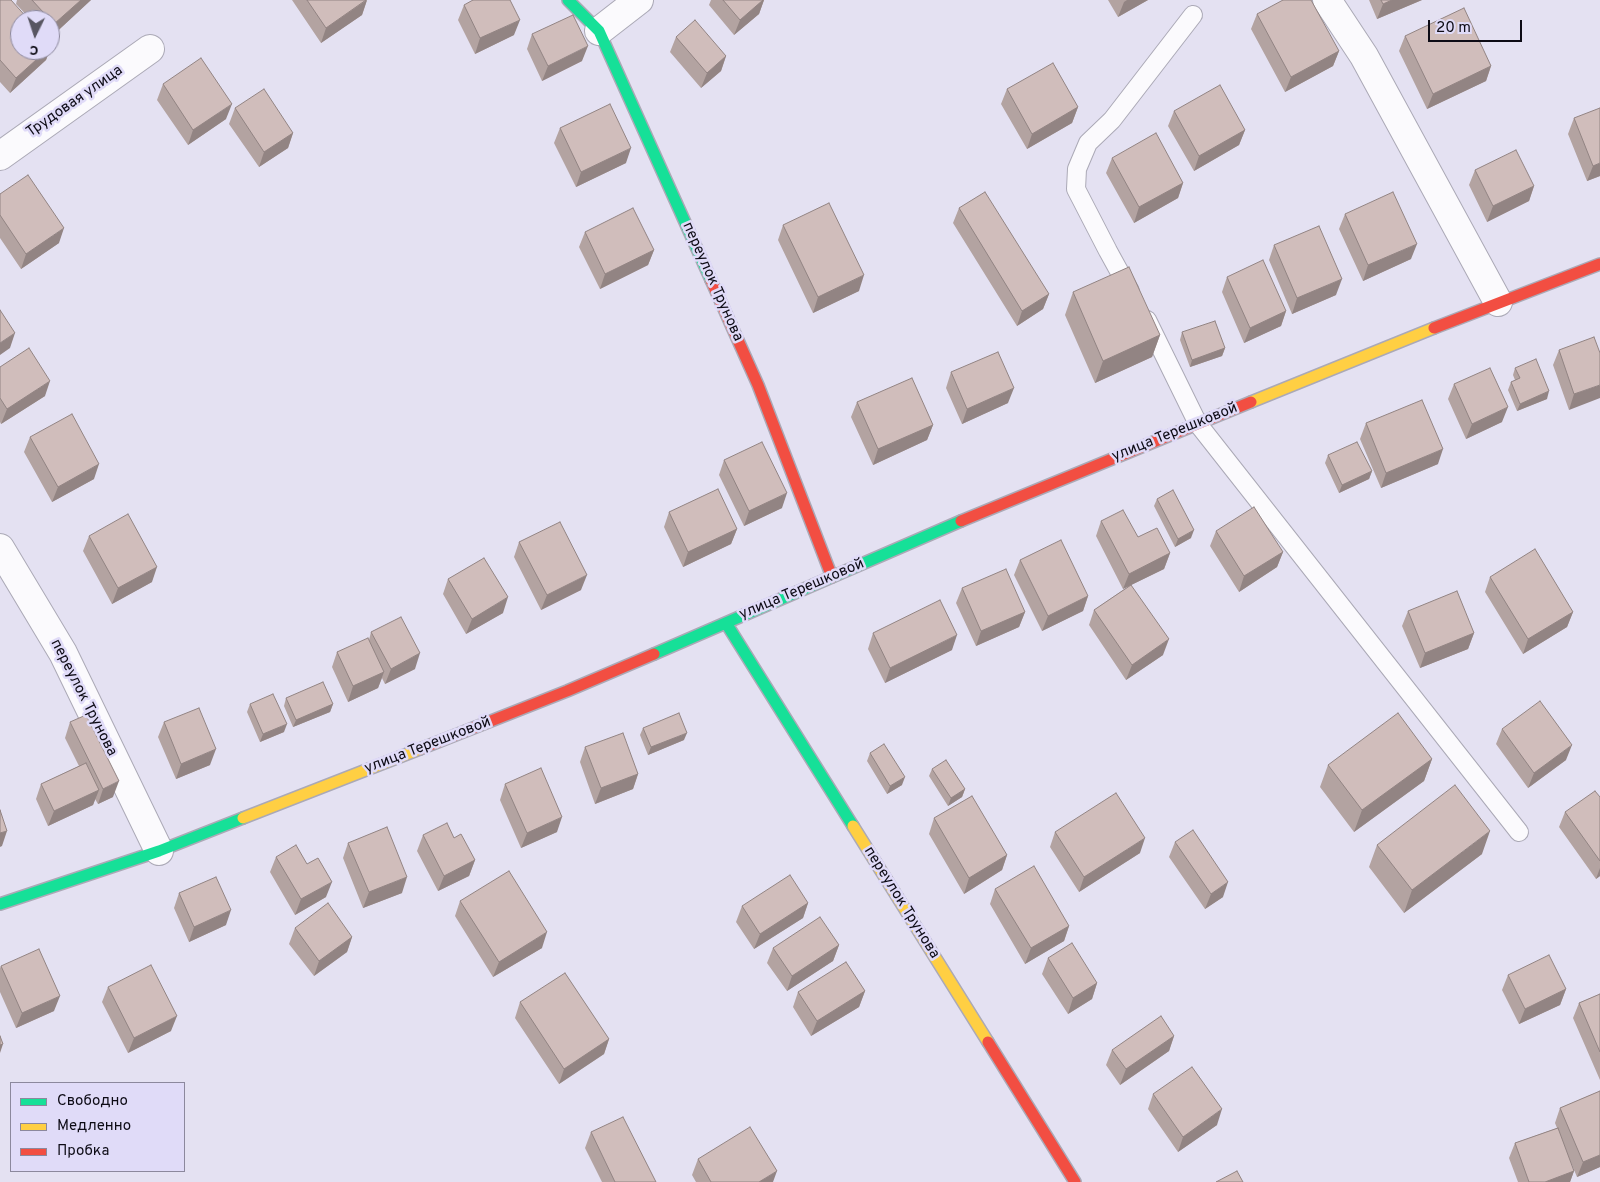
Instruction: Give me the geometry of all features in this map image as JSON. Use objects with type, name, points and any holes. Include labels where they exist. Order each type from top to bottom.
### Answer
[{"type":"street","name":"переулок Трунова","points":[[568,0],[599,31],[758,384],[832,577]]},
{"type":"street","points":[[599,31],[639,0]]},
{"type":"street","points":[[1327,0],[1364,56],[1498,302]]},
{"type":"street","name":"Трудовая улица","points":[[0,156],[150,49]]},
{"type":"street","name":"улица Терешковой","points":[[0,904],[158,851],[567,691],[998,505],[1498,302],[1600,264]]},
{"type":"street","name":"переулок Трунова","points":[[0,548],[63,653],[158,851]]},
{"type":"street","name":"переулок Трунова","points":[[726,623],[1075,1182]]},
{"type":"lane","points":[[1193,14],[1112,120],[1088,143],[1076,169],[1076,189],[1154,333],[1198,424],[1518,832]]},
{"type":"building","points":[[0,0],[11,0],[20,10],[10,10],[10,60],[36,60],[16,78],[0,60]]},
{"type":"building","points":[[32,0],[81,0],[60,19],[60,10],[41,10]]},
{"type":"building","points":[[307,0],[366,0],[326,28]]},
{"type":"building","points":[[473,0],[510,0],[520,20],[480,38],[464,5]]},
{"type":"building","points":[[723,0],[763,0],[740,20]]},
{"type":"building","points":[[1283,0],[1311,0],[1339,51],[1291,77],[1257,14]]},
{"type":"building","points":[[1381,0],[1392,0],[1383,4]]},
{"type":"building","points":[[1464,8],[1491,66],[1433,94],[1405,36]]},
{"type":"building","points":[[573,15],[588,46],[548,66],[532,34]]},
{"type":"building","points":[[695,20],[726,56],[707,73],[676,37]]},
{"type":"building","points":[[201,58],[232,104],[193,130],[163,84]]},
{"type":"building","points":[[1053,63],[1078,107],[1032,134],[1007,89]]},
{"type":"building","points":[[1220,85],[1245,130],[1199,156],[1174,111]]},
{"type":"building","points":[[264,89],[293,133],[264,152],[235,108]]},
{"type":"building","points":[[610,104],[631,148],[581,172],[560,128]]},
{"type":"building","points":[[1600,108],[1600,163],[1593,166],[1574,118]]},
{"type":"building","points":[[1156,133],[1183,183],[1139,207],[1112,158]]},
{"type":"building","points":[[1516,150],[1534,186],[1493,206],[1475,170]]},
{"type":"building","points":[[28,175],[64,228],[26,254],[0,215],[0,194]]},
{"type":"building","points":[[985,192],[1049,294],[1022,311],[959,208]]},
{"type":"building","points":[[1393,192],[1417,244],[1368,265],[1345,214]]},
{"type":"building","points":[[829,203],[864,275],[818,297],[783,225]]},
{"type":"building","points":[[633,208],[654,250],[605,274],[585,232]]},
{"type":"building","points":[[1319,226],[1342,279],[1297,298],[1274,245]]},
{"type":"building","points":[[1263,260],[1286,311],[1250,328],[1227,277]]},
{"type":"building","points":[[1129,267],[1160,335],[1103,361],[1073,292]]},
{"type":"building","points":[[0,310],[15,333],[0,343]]},
{"type":"building","points":[[1215,321],[1225,348],[1192,360],[1182,332]]},
{"type":"building","points":[[1594,337],[1600,353],[1600,385],[1574,394],[1559,350]]},
{"type":"building","points":[[29,348],[50,381],[7,409],[0,398],[0,367]]},
{"type":"building","points":[[998,352],[1014,388],[967,409],[951,372]]},
{"type":"building","points":[[1536,359],[1549,391],[1520,404],[1511,382],[1520,378],[1515,368]]},
{"type":"building","points":[[1490,368],[1508,407],[1472,424],[1454,384]]},
{"type":"building","points":[[912,378],[933,425],[878,449],[857,402]]},
{"type":"building","points":[[1422,400],[1443,449],[1386,473],[1366,423]]},
{"type":"building","points":[[72,414],[99,464],[58,487],[30,437]]},
{"type":"building","points":[[762,442],[787,493],[749,511],[724,460]]},
{"type":"building","points":[[1357,442],[1372,471],[1342,485],[1328,455]]},
{"type":"building","points":[[718,489],[737,529],[688,552],[669,512]]},
{"type":"building","points":[[1173,490],[1194,530],[1178,539],[1157,499]]},
{"type":"building","points":[[1254,507],[1283,552],[1244,576],[1216,531]]},
{"type":"building","points":[[1123,510],[1138,537],[1157,528],[1170,553],[1129,574],[1101,521]]},
{"type":"building","points":[[128,514],[157,567],[118,588],[89,536]]},
{"type":"building","points":[[560,522],[587,575],[547,595],[519,542]]},
{"type":"building","points":[[1061,540],[1088,596],[1048,616],[1020,560]]},
{"type":"building","points":[[1535,549],[1573,612],[1528,639],[1490,577]]},
{"type":"building","points":[[484,558],[508,597],[472,619],[448,579]]},
{"type":"building","points":[[1006,569],[1025,612],[981,631],[962,588]]},
{"type":"building","points":[[1131,585],[1169,639],[1132,665],[1094,610]]},
{"type":"building","points":[[1457,591],[1474,633],[1425,653],[1408,611]]},
{"type":"building","points":[[940,600],[957,635],[890,668],[873,633]]},
{"type":"building","points":[[401,617],[420,653],[391,669],[371,632]]},
{"type":"building","points":[[368,638],[384,672],[353,686],[337,652]]},
{"type":"building","points":[[323,682],[333,704],[296,720],[286,698]]},
{"type":"building","points":[[273,694],[287,724],[263,734],[250,704]]},
{"type":"building","points":[[1540,701],[1572,745],[1534,773],[1502,729]]},
{"type":"building","points":[[199,708],[216,749],[181,764],[164,722]]},
{"type":"building","points":[[679,713],[687,733],[651,747],[643,728]]},
{"type":"building","points":[[1398,713],[1432,759],[1362,810],[1328,765]]},
{"type":"building","points":[[86,715],[119,781],[103,789],[70,722]]},
{"type":"building","points":[[623,733],[638,774],[601,788],[585,747]]},
{"type":"building","points":[[884,744],[905,777],[890,786],[870,753]]},
{"type":"building","points":[[946,760],[965,789],[951,798],[932,769]]},
{"type":"building","points":[[86,763],[99,790],[54,811],[41,784]]},
{"type":"building","points":[[541,768],[562,817],[527,833],[505,784]]},
{"type":"building","points":[[1455,785],[1490,831],[1412,890],[1377,845]]},
{"type":"building","points":[[1595,791],[1600,797],[1600,861],[1565,812]]},
{"type":"building","points":[[1116,793],[1145,838],[1084,877],[1055,832]]},
{"type":"building","points":[[972,796],[1007,855],[969,878],[934,818]]},
{"type":"building","points":[[0,810],[7,831],[0,833]]},
{"type":"building","points":[[447,823],[454,838],[461,834],[475,860],[444,876],[423,835]]},
{"type":"building","points":[[387,827],[407,877],[369,892],[348,843]]},
{"type":"building","points":[[1193,830],[1228,882],[1211,894],[1175,842]]},
{"type":"building","points":[[296,845],[307,864],[318,858],[332,882],[301,899],[276,857]]},
{"type":"building","points":[[1034,866],[1069,926],[1031,948],[995,889]]},
{"type":"building","points":[[509,871],[547,932],[499,962],[460,901]]},
{"type":"building","points":[[790,875],[808,903],[760,934],[742,906]]},
{"type":"building","points":[[216,877],[231,910],[194,927],[179,893]]},
{"type":"building","points":[[328,903],[352,937],[319,961],[295,928]]},
{"type":"building","points":[[820,917],[839,945],[792,976],[773,948]]},
{"type":"building","points":[[1072,943],[1097,983],[1073,998],[1048,958]]},
{"type":"building","points":[[39,949],[60,996],[22,1013],[1,966]]},
{"type":"building","points":[[1549,955],[1566,989],[1525,1009],[1508,975]]},
{"type":"building","points":[[846,962],[865,991],[817,1021],[798,992]]},
{"type":"building","points":[[151,965],[177,1016],[134,1038],[108,987]]},
{"type":"building","points":[[565,973],[609,1039],[564,1069],[520,1002]]},
{"type":"building","points":[[1600,994],[1600,1052],[1579,1003]]},
{"type":"building","points":[[1161,1016],[1174,1036],[1126,1069],[1112,1050]]},
{"type":"building","points":[[1192,1067],[1222,1109],[1183,1137],[1153,1094]]},
{"type":"building","points":[[1600,1091],[1600,1155],[1583,1162],[1560,1108]]},
{"type":"building","points":[[623,1117],[656,1182],[615,1182],[591,1132]]},
{"type":"building","points":[[750,1127],[777,1171],[759,1182],[711,1182],[698,1159]]},
{"type":"building","points":[[1558,1128],[1574,1171],[1545,1182],[1529,1182],[1515,1143]]},
{"type":"building","points":[[1237,1171],[1243,1182],[1216,1182]]},
{"type":"traffic: fast","points":[[568,0],[599,31],[711,280]]},
{"type":"traffic: fast","points":[[654,654],[961,521]]},
{"type":"traffic: fast","points":[[726,623],[853,826]]},
{"type":"traffic: fast","points":[[0,904],[159,851],[243,818]]},
{"type":"traffic: slow","points":[[1251,402],[1434,328]]},
{"type":"traffic: slow","points":[[243,818],[420,749]]},
{"type":"traffic: slow","points":[[853,826],[988,1042]]},
{"type":"traffic: jam","points":[[1434,328],[1600,264]]},
{"type":"traffic: jam","points":[[711,280],[758,385],[832,577]]},
{"type":"traffic: jam","points":[[961,521],[1251,402]]},
{"type":"traffic: jam","points":[[420,749],[567,691],[654,654]]},
{"type":"traffic: jam","points":[[988,1042],[1075,1182]]}]
